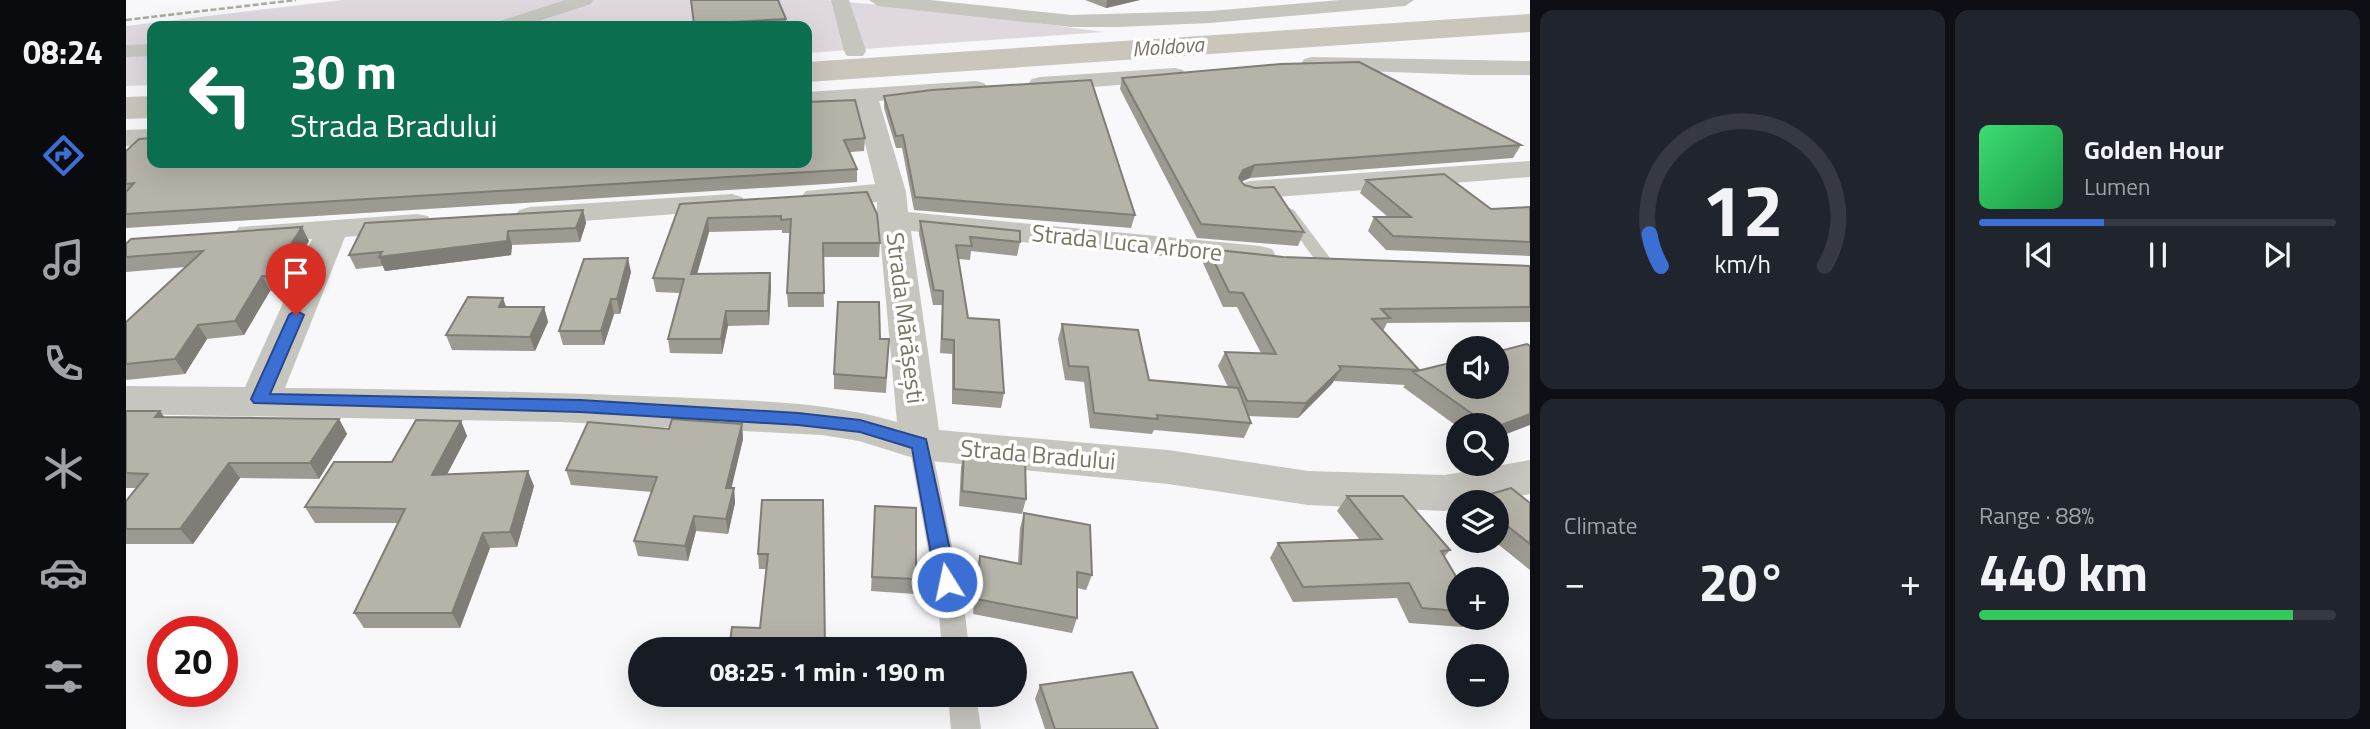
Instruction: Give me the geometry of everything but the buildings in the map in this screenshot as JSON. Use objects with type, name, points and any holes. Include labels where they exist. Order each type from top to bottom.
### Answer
[{"type":"street","points":[[519,21],[584,0]]},
{"type":"street","points":[[840,0],[855,51]]},
{"type":"street","points":[[878,0],[1071,21],[1210,17],[1405,0]]},
{"type":"street","points":[[126,51],[147,50]]},
{"type":"street","points":[[1359,64],[1408,92]]},
{"type":"street","points":[[1289,65],[1359,64],[1482,71],[1530,68]]},
{"type":"street","points":[[812,99],[1193,74]]},
{"type":"street","name":"Strada Mărășești","points":[[865,96],[892,206],[920,444]]},
{"type":"street","points":[[126,138],[147,137]]},
{"type":"street","points":[[1261,190],[1526,157]]},
{"type":"street","points":[[508,217],[771,200],[892,206]]},
{"type":"street","name":"Strada Luca Arbore","points":[[892,206],[1336,261]]},
{"type":"street","points":[[220,236],[442,222]]},
{"type":"street","points":[[260,399],[333,228]]},
{"type":"street","name":"Strada Bradului","points":[[126,400],[260,399],[580,406],[798,419],[860,426],[920,444],[1168,467],[1308,488],[1445,493],[1530,477]]},
{"type":"lane","points":[[1261,190],[1336,261]]},
{"type":"lane","points":[[920,444],[955,637]]},
{"type":"lane","points":[[963,707],[966,729]]},
{"type":"shaded area","points":[[342,0],[826,0],[955,12],[1104,32],[812,53],[812,21],[168,21]]},
{"type":"shaded area","points":[[147,23],[147,85],[126,86],[126,26]]},
{"type":"waterway","name":"Moldova","points":[[812,72],[1530,23]]},
{"type":"waterway","name":"Moldova","points":[[126,108],[147,107]]},
{"type":"railway","points":[[126,20],[296,0]]},
{"type":"route","points":[[296,315],[260,399],[654,409],[860,426],[920,444],[926,463],[947,582]]}]
